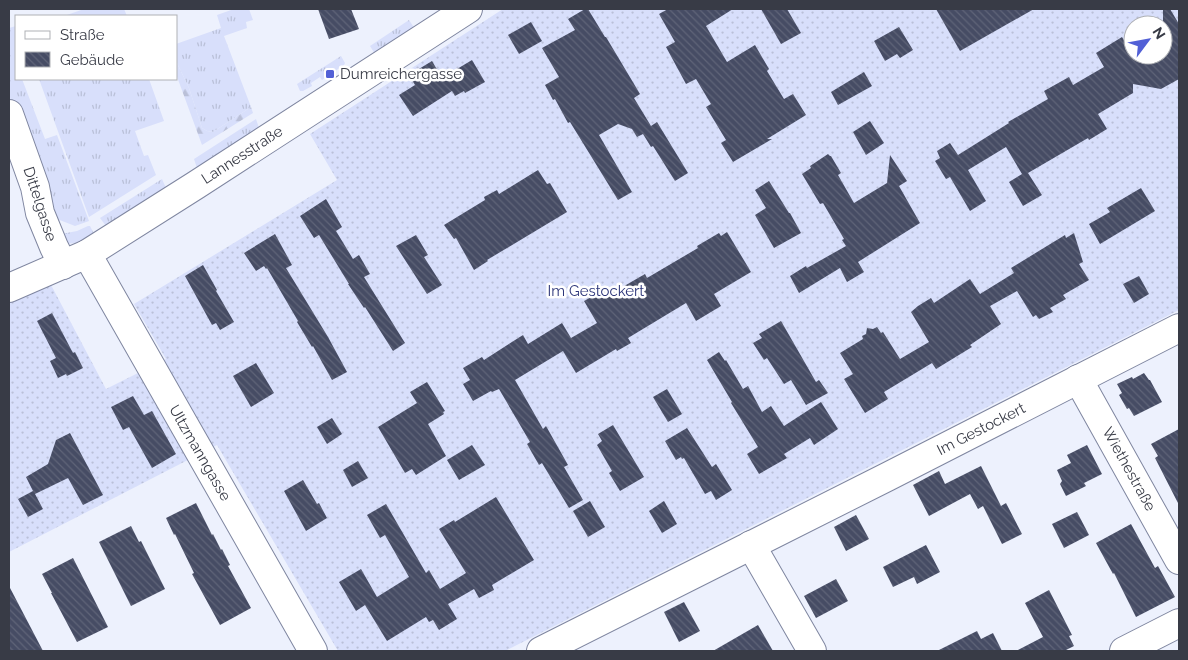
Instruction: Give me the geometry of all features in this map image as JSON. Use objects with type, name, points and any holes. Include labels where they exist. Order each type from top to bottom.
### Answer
[{"type":"street","name":"Lannesstraße","points":[[9,288],[75,259],[196,185],[468,9]]},
{"type":"street","name":"Dittelgasse","points":[[9,114],[35,187],[40,213],[54,247],[75,259]]},
{"type":"street","name":"Ultzmanngasse","points":[[75,259],[313,651]]},
{"type":"street","name":"Im Gestockert","points":[[541,651],[1179,328]]},
{"type":"street","name":"Wiethestraße","points":[[1078,379],[1179,560]]},
{"type":"street","points":[[751,545],[812,651]]},
{"type":"street","points":[[1124,651],[1179,623]]},
{"type":"green space","points":[[84,9],[124,9],[127,15],[67,15]]},
{"type":"green space","points":[[234,9],[249,9],[253,20],[246,22],[247,28],[224,36],[251,107],[213,132],[202,128],[189,88],[178,65],[178,43],[221,28],[217,15]]},
{"type":"green space","name":"Im Gestockert","points":[[503,9],[1179,9],[1179,310],[505,651],[338,651],[217,445],[9,552],[9,301],[50,283],[106,389],[166,359],[134,304],[337,180],[310,134]]},
{"type":"green space","points":[[409,20],[415,29],[375,54],[370,46]]},
{"type":"green space","points":[[15,26],[15,80],[22,80],[45,139],[57,135],[89,221],[75,226],[52,217],[9,95],[9,28]]},
{"type":"green space","points":[[341,56],[345,63],[344,65],[322,80],[320,77],[311,83],[312,86],[300,91],[297,84]]},
{"type":"green space","points":[[178,65],[189,88],[202,128],[213,132],[251,107],[253,113],[202,145],[178,79]]},
{"type":"green space","points":[[39,80],[149,80],[164,121],[135,131],[144,156],[148,155],[156,175],[89,217]]},
{"type":"green space","points":[[256,119],[259,128],[197,168],[194,159]]},
{"type":"green space","points":[[162,179],[166,188],[106,226],[100,218]]},
{"type":"green space","points":[[90,226],[94,234],[75,243],[65,244],[56,235],[77,231]]},
{"type":"building","points":[[318,9],[351,9],[359,29],[329,39]]},
{"type":"building","points":[[588,9],[640,94],[634,98],[651,126],[657,122],[688,173],[675,181],[653,146],[651,147],[643,134],[637,137],[632,129],[618,124],[599,135],[632,192],[618,200],[545,85],[559,77],[542,48],[575,30],[568,19]]},
{"type":"building","points":[[668,9],[733,9],[706,26],[727,62],[755,45],[769,69],[767,71],[784,99],[793,94],[806,115],[767,139],[772,139],[733,162],[721,143],[726,140],[706,107],[711,104],[696,79],[686,84],[666,47],[675,42],[659,14]]},
{"type":"building","points":[[761,9],[787,9],[801,33],[781,44]]},
{"type":"building","points":[[936,9],[1034,9],[960,51]]},
{"type":"building","points":[[1163,9],[1170,9],[1179,24],[1179,79],[1161,89],[1133,84],[1133,93],[1098,114],[1107,129],[1028,173],[1042,195],[1023,206],[1009,182],[1022,174],[1006,147],[968,170],[986,201],[970,211],[950,177],[946,179],[935,161],[940,158],[937,151],[950,143],[958,155],[1008,122],[1048,99],[1044,91],[1069,77],[1073,85],[1104,67],[1096,53],[1122,37],[1123,65],[1173,65],[1173,15],[1163,15]]},
{"type":"building","points":[[531,22],[542,41],[519,54],[508,35]]},
{"type":"building","points":[[899,27],[913,50],[900,58],[897,54],[885,61],[874,41]]},
{"type":"building","points":[[472,60],[485,82],[465,93],[464,91],[455,96],[452,91],[413,116],[399,95],[415,85],[409,75],[432,61],[442,78]]},
{"type":"building","points":[[864,72],[872,86],[838,105],[831,92]]},
{"type":"building","points":[[870,121],[884,143],[866,155],[853,132]]},
{"type":"building","points":[[828,154],[841,173],[838,175],[854,203],[887,183],[890,155],[907,181],[899,186],[920,223],[858,262],[864,272],[847,282],[840,268],[799,293],[790,276],[846,246],[842,240],[844,239],[823,203],[820,204],[802,174]]},
{"type":"building","points":[[538,170],[547,184],[550,183],[567,212],[487,260],[474,270],[456,238],[454,239],[444,225],[485,200],[484,197],[497,190],[499,194]]},
{"type":"building","points":[[769,181],[801,233],[774,248],[755,215],[766,208],[755,190]]},
{"type":"building","points":[[1141,188],[1155,211],[1100,244],[1089,224],[1110,212],[1107,208]]},
{"type":"building","points":[[326,199],[342,227],[336,231],[353,259],[359,255],[370,274],[364,277],[405,343],[393,351],[348,284],[319,235],[314,238],[300,216]]},
{"type":"building","points":[[727,232],[751,272],[714,294],[721,306],[696,321],[686,303],[628,338],[631,343],[617,351],[616,349],[576,373],[563,351],[515,380],[543,429],[546,426],[568,465],[564,467],[583,500],[569,508],[542,463],[539,465],[527,444],[530,442],[499,389],[491,391],[473,401],[463,384],[470,380],[463,368],[482,357],[484,360],[523,335],[528,344],[562,323],[571,338],[597,323],[584,301],[604,290],[607,296],[645,274],[647,278],[698,248],[697,246],[719,233],[721,236]]},
{"type":"building","points":[[1074,233],[1083,262],[1079,264],[1089,280],[1063,295],[1066,299],[1050,308],[1053,312],[1039,319],[1036,315],[1033,317],[1017,291],[990,306],[1001,324],[970,345],[972,347],[936,369],[932,363],[884,392],[888,399],[865,413],[844,379],[853,374],[840,353],[863,339],[862,336],[866,334],[867,328],[873,329],[877,327],[881,333],[883,332],[900,359],[929,342],[911,312],[918,306],[931,298],[934,303],[970,279],[980,294],[1014,273],[1011,268],[1065,235],[1066,238]]},
{"type":"building","points":[[275,234],[292,265],[286,268],[347,372],[332,380],[267,268],[264,266],[256,271],[244,253]]},
{"type":"building","points":[[416,235],[428,255],[424,257],[442,285],[427,294],[396,246]]},
{"type":"building","points":[[203,265],[234,322],[220,330],[216,323],[212,325],[185,276]]},
{"type":"building","points":[[1139,276],[1149,294],[1134,303],[1123,284]]},
{"type":"building","points":[[52,313],[83,368],[58,378],[50,361],[56,358],[37,321]]},
{"type":"building","points":[[781,321],[816,382],[819,380],[828,393],[806,405],[791,380],[784,384],[767,358],[764,360],[753,343],[762,338],[759,334]]},
{"type":"building","points":[[719,352],[726,360],[743,389],[748,386],[762,412],[771,406],[784,426],[821,402],[838,429],[814,445],[810,438],[784,454],[787,458],[759,474],[747,454],[758,447],[707,360]]},
{"type":"building","points":[[256,363],[274,393],[251,407],[233,376]]},
{"type":"building","points":[[1144,373],[1162,402],[1134,416],[1129,408],[1127,409],[1119,395],[1122,393],[1117,384]]},
{"type":"building","points":[[427,382],[445,411],[443,412],[444,414],[428,424],[446,456],[416,475],[412,469],[405,473],[378,427],[417,403],[410,392]]},
{"type":"building","points":[[667,389],[682,414],[668,422],[653,397]]},
{"type":"building","points":[[133,396],[144,415],[152,411],[176,454],[152,468],[129,427],[123,430],[111,407]]},
{"type":"building","points":[[332,418],[342,434],[327,444],[317,427]]},
{"type":"building","points":[[613,425],[644,477],[620,491],[609,473],[612,471],[597,445],[602,441],[598,434]]},
{"type":"building","points":[[687,428],[712,467],[716,464],[732,490],[716,500],[711,491],[705,494],[684,458],[682,459],[681,457],[676,460],[665,441]]},
{"type":"building","points":[[1179,429],[1179,505],[1155,458],[1158,456],[1151,444]]},
{"type":"building","points":[[70,433],[103,495],[83,505],[68,478],[35,494],[43,509],[28,517],[18,499],[33,491],[26,477],[48,464],[56,440]]},
{"type":"building","points":[[472,445],[485,465],[459,480],[447,460]]},
{"type":"building","points":[[1087,445],[1102,474],[1084,483],[1086,486],[1066,496],[1060,484],[1062,481],[1057,470],[1071,463],[1067,455]]},
{"type":"building","points":[[358,461],[368,478],[352,487],[343,470]]},
{"type":"building","points":[[981,466],[1001,506],[1006,503],[1022,534],[1002,544],[983,506],[978,509],[970,494],[929,516],[913,485],[939,471],[945,484]]},
{"type":"building","points":[[303,480],[327,518],[306,531],[284,491]]},
{"type":"building","points":[[496,497],[534,560],[492,585],[494,590],[479,598],[474,589],[448,604],[457,619],[439,630],[433,620],[429,622],[426,617],[387,641],[365,605],[356,611],[339,582],[361,569],[377,597],[409,577],[385,535],[380,538],[367,515],[386,504],[426,573],[429,570],[440,589],[466,573],[439,529],[454,520],[455,522]]},
{"type":"building","points":[[590,501],[605,527],[588,537],[573,511]]},
{"type":"building","points":[[664,501],[677,524],[662,533],[649,511]]},
{"type":"building","points":[[196,503],[212,535],[222,549],[230,565],[228,566],[251,608],[220,625],[192,574],[194,573],[166,518]]},
{"type":"building","points":[[1077,512],[1089,535],[1064,548],[1052,524]]},
{"type":"building","points":[[856,515],[869,539],[846,551],[834,527]]},
{"type":"building","points":[[1131,524],[1155,568],[1158,566],[1175,597],[1136,617],[1114,573],[1096,543]]},
{"type":"building","points":[[131,526],[139,542],[141,541],[165,589],[131,606],[99,542]]},
{"type":"building","points":[[926,545],[940,572],[917,584],[914,577],[893,587],[883,567]]},
{"type":"building","points":[[73,558],[108,627],[77,642],[42,574]]},
{"type":"building","points":[[836,579],[848,601],[816,618],[804,596]]},
{"type":"building","points":[[9,586],[43,651],[9,651]]},
{"type":"building","points":[[1049,590],[1072,635],[1069,636],[1074,646],[1064,651],[1016,651],[1043,637],[1025,603]]},
{"type":"building","points":[[684,602],[700,631],[679,642],[664,612]]},
{"type":"building","points":[[758,625],[773,651],[713,651]]},
{"type":"building","points":[[977,631],[981,639],[993,633],[1002,651],[937,651]]},
{"type":"place","name":"Dumreichergasse","points":[[330,74]]}]
